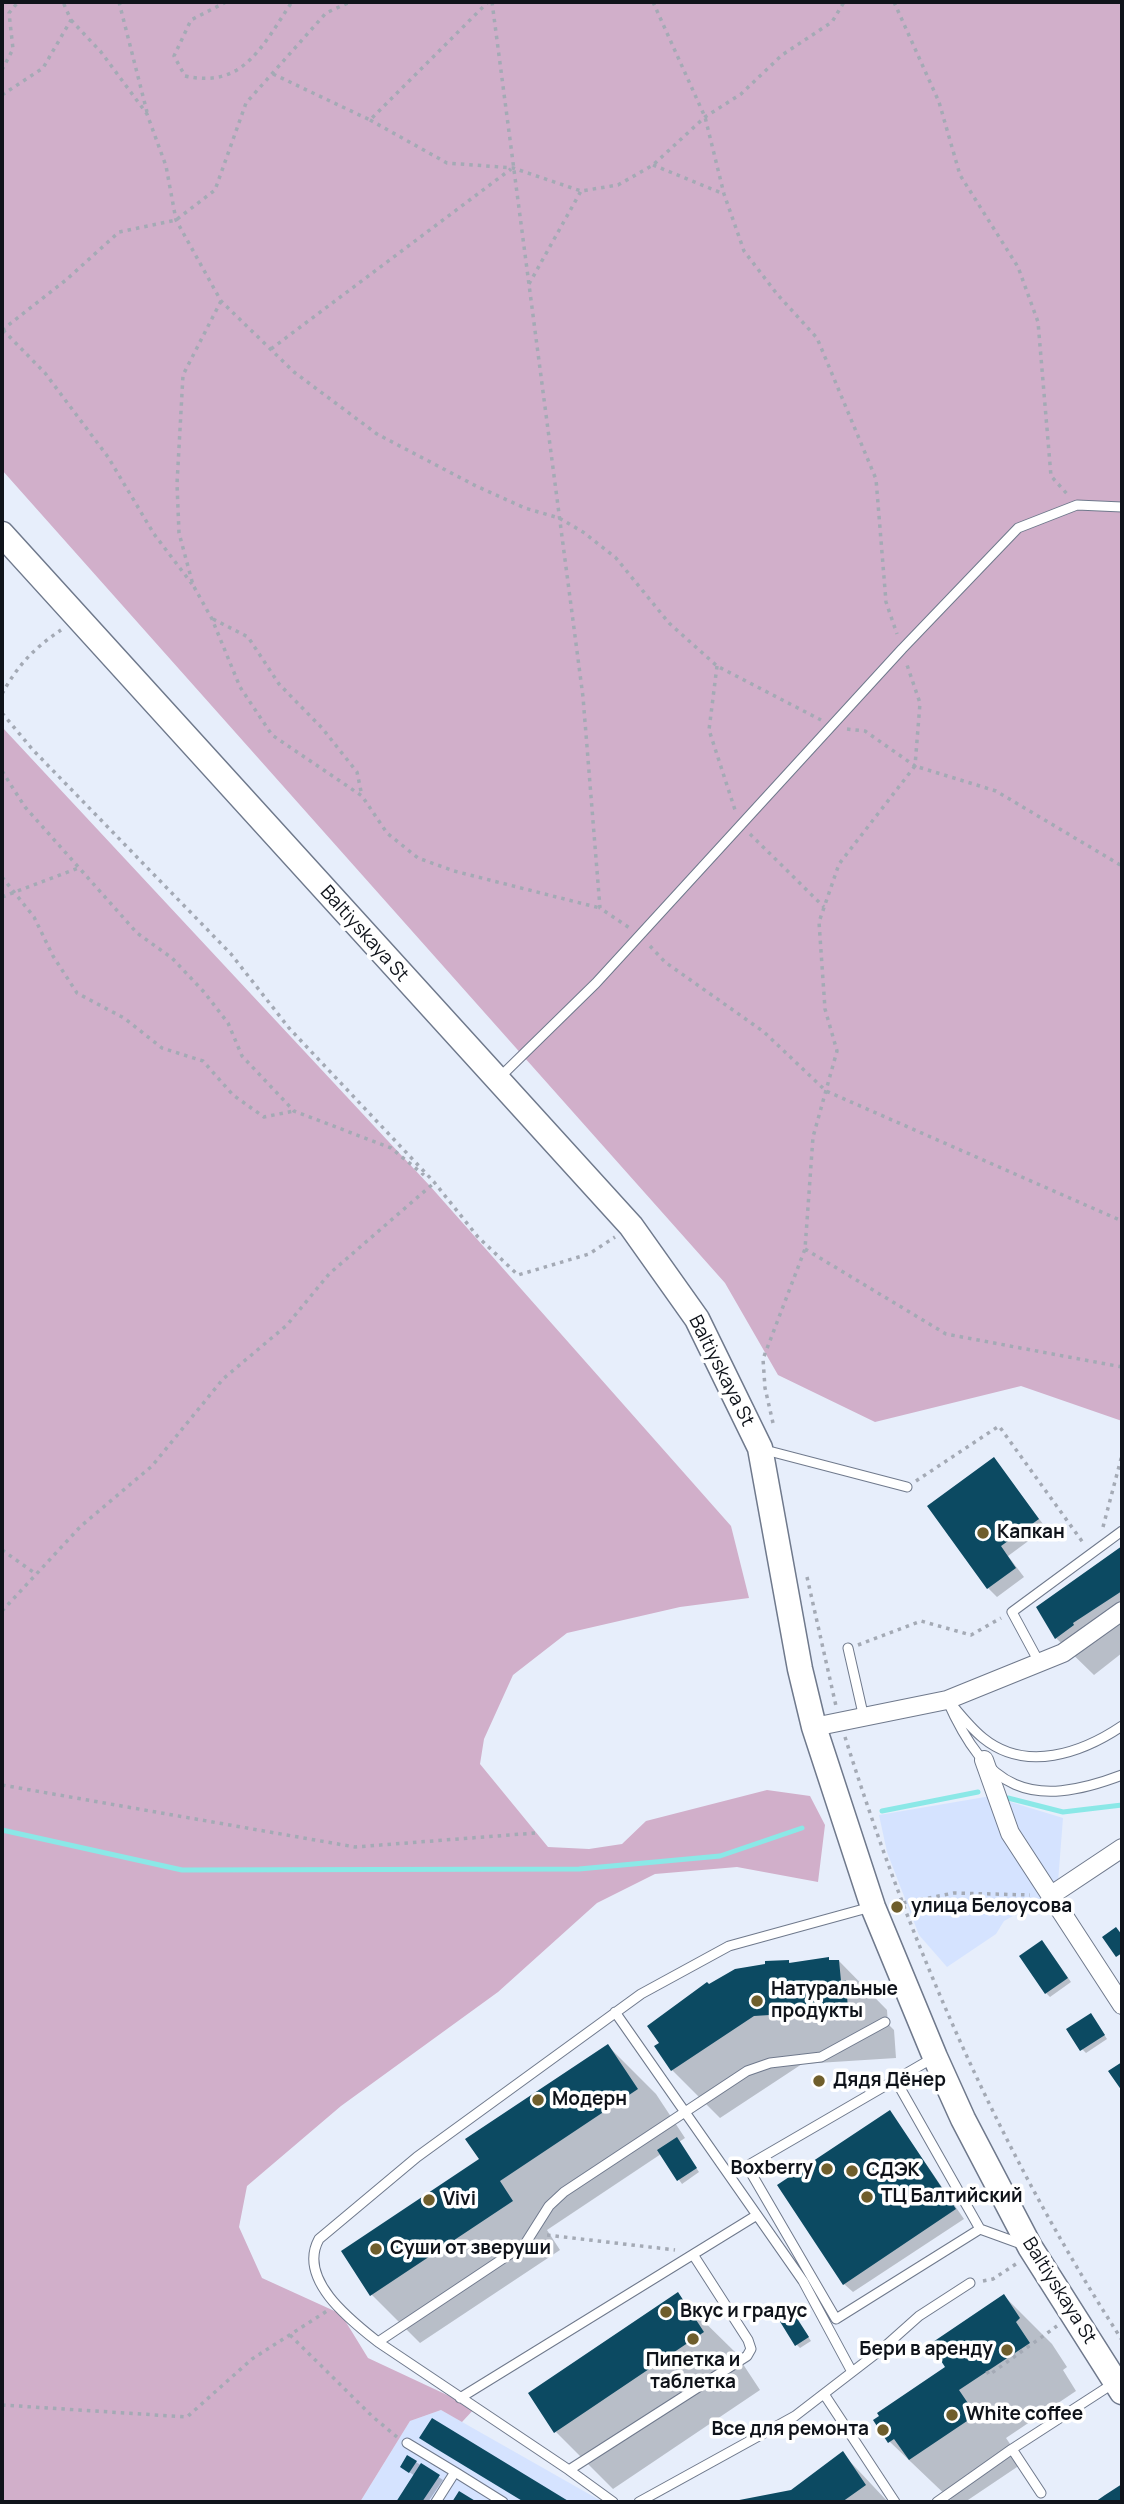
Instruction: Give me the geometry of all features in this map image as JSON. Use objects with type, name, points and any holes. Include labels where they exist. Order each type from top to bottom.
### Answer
[{"type":"main road","name":"Baltiyskaya St","points":[[2,534],[631,1226],[698,1319],[770,1451],[800,1669],[814,1727],[873,1907],[963,2119],[1030,2248],[1119,2387]]},
{"type":"street","points":[[814,1727],[947,1700],[1063,1653],[1122,1612]]},
{"type":"street","points":[[984,1760],[1010,1833],[1122,2004]]},
{"type":"street","points":[[1050,1896],[1122,1848]]},
{"type":"lane","points":[[497,1080],[596,983],[902,649],[1018,527],[1077,505],[1122,507]]},
{"type":"lane","points":[[770,1451],[907,1487]]},
{"type":"lane","points":[[1039,1662],[1012,1612],[1122,1531]]},
{"type":"lane","points":[[848,1648],[864,1718]]},
{"type":"lane","points":[[947,1700],[983,1739],[1005,1750],[1029,1755],[1052,1757],[1078,1752],[1122,1726]]},
{"type":"lane","points":[[947,1700],[959,1726],[984,1760],[1011,1784],[1032,1792],[1055,1794],[1082,1790],[1122,1776]]},
{"type":"lane","points":[[613,2502],[353,2323],[316,2277],[312,2251],[319,2239],[417,2157],[641,1994],[729,1946],[873,1907]]},
{"type":"lane","points":[[615,2012],[803,2281],[852,2372]]},
{"type":"lane","points":[[378,2342],[524,2244],[534,2233],[549,2206],[564,2192],[683,2111],[747,2071],[770,2063],[821,2057],[885,2022]]},
{"type":"lane","points":[[935,2057],[747,2166],[835,2319],[980,2229]]},
{"type":"lane","points":[[895,2079],[980,2229],[1030,2248]]},
{"type":"lane","points":[[460,2398],[757,2215]]},
{"type":"lane","points":[[569,2470],[747,2356],[751,2349],[748,2340],[696,2254]]},
{"type":"lane","points":[[639,2502],[795,2416],[919,2316],[970,2283]]},
{"type":"lane","points":[[937,2502],[1012,2449],[1119,2387]]},
{"type":"lane","points":[[824,2394],[895,2502]]},
{"type":"lane","points":[[407,2443],[503,2502]]},
{"type":"lane","points":[[1012,2449],[1041,2493]]},
{"type":"lane","points":[[436,2502],[455,2472]]},
{"type":"path","points":[[2,70],[13,49],[9,13],[18,2]]},
{"type":"path","points":[[64,2],[71,20],[101,52],[147,114]]},
{"type":"path","points":[[119,2],[147,114],[166,166],[176,220],[221,301],[293,372],[377,434],[525,508],[559,517],[583,532],[616,558],[669,623],[717,666],[832,727],[865,731],[915,766],[996,791],[1122,866]]},
{"type":"path","points":[[226,2],[191,20],[174,56],[185,76],[209,81],[241,71],[292,2]]},
{"type":"path","points":[[349,2],[326,13],[246,103],[215,190],[176,220],[119,232],[3,330],[45,373],[108,457],[154,534],[193,585],[212,618],[240,687],[272,735],[362,796],[387,833],[418,858],[454,871],[600,908],[639,934],[665,962],[764,1032],[826,1091],[1122,1220]]},
{"type":"path","points":[[370,120],[490,2]]},
{"type":"path","points":[[490,2],[583,696],[600,908]]},
{"type":"path","points":[[653,2],[705,117],[724,194],[744,251],[777,295],[817,338],[876,479],[886,602],[920,703],[915,766],[839,864],[819,922],[825,1009],[837,1051],[813,1137],[804,1249],[764,1359],[770,1451]]},
{"type":"path","points":[[273,74],[370,120],[447,163],[513,168],[581,191],[618,185],[653,165],[705,117],[741,94],[782,55],[832,22],[844,2]]},
{"type":"path","points":[[894,2],[939,102],[960,175],[1018,267],[1038,322],[1051,476],[1077,505]]},
{"type":"path","points":[[2,95],[43,68],[71,20]]},
{"type":"path","points":[[653,165],[724,194]]},
{"type":"path","points":[[271,350],[513,168]]},
{"type":"path","points":[[528,285],[581,191]]},
{"type":"path","points":[[193,585],[179,533],[177,484],[183,375],[221,301]]},
{"type":"path","points":[[212,618],[248,637],[279,684],[322,728],[357,772],[362,796]]},
{"type":"path","points":[[2,694],[16,668],[38,646],[65,627]]},
{"type":"path","points":[[717,666],[709,730],[728,795],[741,825],[824,907]]},
{"type":"path","points":[[2,713],[33,750],[231,954],[289,1028],[434,1182],[478,1237],[518,1275],[589,1254],[631,1226]]},
{"type":"path","points":[[2,771],[25,807],[137,933],[172,958],[204,992],[228,1023],[242,1056],[294,1111],[391,1148],[434,1182]]},
{"type":"path","points":[[2,897],[81,867]]},
{"type":"path","points":[[2,877],[34,917],[52,956],[77,993],[124,1018],[162,1048],[203,1061],[233,1095],[264,1117],[294,1111]]},
{"type":"path","points":[[2,1611],[81,1526],[152,1466],[223,1379],[287,1325],[329,1274],[434,1182]]},
{"type":"path","points":[[804,1249],[946,1334],[1122,1367]]},
{"type":"path","points":[[907,1487],[999,1426],[1094,1552]]},
{"type":"path","points":[[1094,1552],[1122,1455]]},
{"type":"path","points":[[2,1550],[36,1574]]},
{"type":"path","points":[[807,1577],[840,1723],[885,1860],[958,2040],[1042,2210],[1122,2340]]},
{"type":"path","points":[[848,1648],[921,1621],[971,1634],[1012,1612]]},
{"type":"path","points":[[2,1785],[355,1847],[535,1833]]},
{"type":"path","points":[[903,1903],[954,1893],[1050,1896]]},
{"type":"path","points":[[534,2233],[696,2254]]},
{"type":"path","points":[[970,2283],[993,2279],[1013,2266]]},
{"type":"path","points":[[2,2405],[187,2417],[252,2359],[338,2304]]},
{"type":"path","points":[[987,2371],[989,2375],[1057,2326]]},
{"type":"path","points":[[290,2335],[373,2417],[407,2443]]},
{"type":"shaded area","points":[[2,2],[1122,2],[1122,1421],[1021,1386],[875,1422],[778,1375],[725,1283],[2,470]]},
{"type":"shaded area","points":[[2,727],[430,1186],[731,1526],[749,1598],[680,1607],[567,1633],[513,1675],[484,1739],[480,1764],[548,1847],[589,1849],[622,1844],[646,1821],[767,1790],[810,1796],[825,1825],[818,1882],[737,1867],[655,1874],[597,1903],[498,1992],[341,2106],[247,2186],[239,2227],[262,2278],[341,2314],[368,2358],[475,2408],[462,2422],[441,2410],[410,2421],[360,2502],[2,2502]]},
{"type":"shaded area","points":[[991,1796],[1063,1818],[1058,1882],[1036,1903],[1004,1921],[996,1934],[947,1967],[919,1935],[887,1852],[879,1815]]},
{"type":"shaded area","points":[[441,2410],[603,2502],[360,2502],[410,2421]]},
{"type":"building","name":"Капкан","points":[[994,1457],[1039,1519],[1001,1546],[1016,1568],[987,1589],[927,1506]]},
{"type":"building","points":[[1122,1546],[1122,1591],[1073,1623],[1074,1625],[1055,1639],[1036,1607]]},
{"type":"building","points":[[1116,1927],[1122,1935],[1122,1953],[1116,1957],[1102,1937]]},
{"type":"building","points":[[1042,1940],[1068,1978],[1045,1994],[1019,1956]]},
{"type":"building","points":[[829,1957],[829,1960],[839,1960],[841,1981],[846,1980],[848,2010],[754,2016],[671,2071],[654,2046],[659,2043],[647,2026],[707,1982],[709,1984],[735,1969],[765,1964],[765,1961],[789,1960],[789,1963]]},
{"type":"building","points":[[1091,2013],[1105,2035],[1080,2051],[1066,2029]]},
{"type":"building","points":[[608,2044],[638,2089],[500,2181],[513,2201],[370,2296],[341,2251],[479,2159],[465,2139]]},
{"type":"building","points":[[1122,2062],[1122,2091],[1108,2071]]},
{"type":"building","name":"ТЦ Балтийский","points":[[890,2110],[956,2209],[843,2285],[777,2185]]},
{"type":"building","points":[[677,2137],[697,2168],[677,2181],[657,2150]]},
{"type":"building","points":[[678,2292],[704,2332],[554,2433],[528,2393]]},
{"type":"building","points":[[1004,2294],[1020,2318],[1016,2322],[1030,2343],[959,2390],[976,2415],[909,2460],[894,2439],[888,2443],[873,2420],[879,2416],[877,2413],[945,2367],[930,2344]]},
{"type":"building","points":[[793,2312],[809,2337],[795,2346],[779,2320]]},
{"type":"building","points":[[432,2418],[570,2502],[524,2502],[435,2448],[419,2438]]},
{"type":"building","points":[[843,2451],[866,2485],[842,2502],[729,2502],[791,2490]]},
{"type":"building","points":[[407,2455],[417,2461],[409,2473],[400,2467]]},
{"type":"building","points":[[421,2463],[440,2475],[422,2502],[396,2502]]},
{"type":"building","points":[[1122,2484],[1122,2502],[1095,2502],[1105,2495]]},
{"type":"building","points":[[459,2491],[477,2502],[452,2502]]},
{"type":"waterway","points":[[882,1811],[978,1792]]},
{"type":"waterway","points":[[1008,1798],[1063,1812],[1122,1805]]},
{"type":"waterway","points":[[2,1830],[182,1870],[579,1869],[720,1856],[802,1828]]},
{"type":"place","name":"Капкан","points":[[983,1533]]},
{"type":"place","name":"улица Белоусова","points":[[897,1907]]},
{"type":"place","name":"Натуральные продукты","points":[[757,2001]]},
{"type":"place","name":"Дядя Дёнер","points":[[819,2081]]},
{"type":"place","name":"Модерн","points":[[538,2100]]},
{"type":"place","name":"Boxberry","points":[[827,2169]]},
{"type":"place","name":"СДЭК","points":[[852,2171]]},
{"type":"place","name":"ТЦ Балтийский","points":[[867,2197]]},
{"type":"place","name":"Vivi","points":[[429,2200]]},
{"type":"place","name":"Суши от зверуши","points":[[376,2249]]},
{"type":"place","name":"Вкус и градус","points":[[666,2312]]},
{"type":"place","name":"Пипетка и таблетка","points":[[693,2339]]},
{"type":"place","name":"Бери в аренду","points":[[1007,2350]]},
{"type":"place","name":"White coffee","points":[[952,2415]]},
{"type":"place","name":"Все для ремонта","points":[[883,2430]]}]
